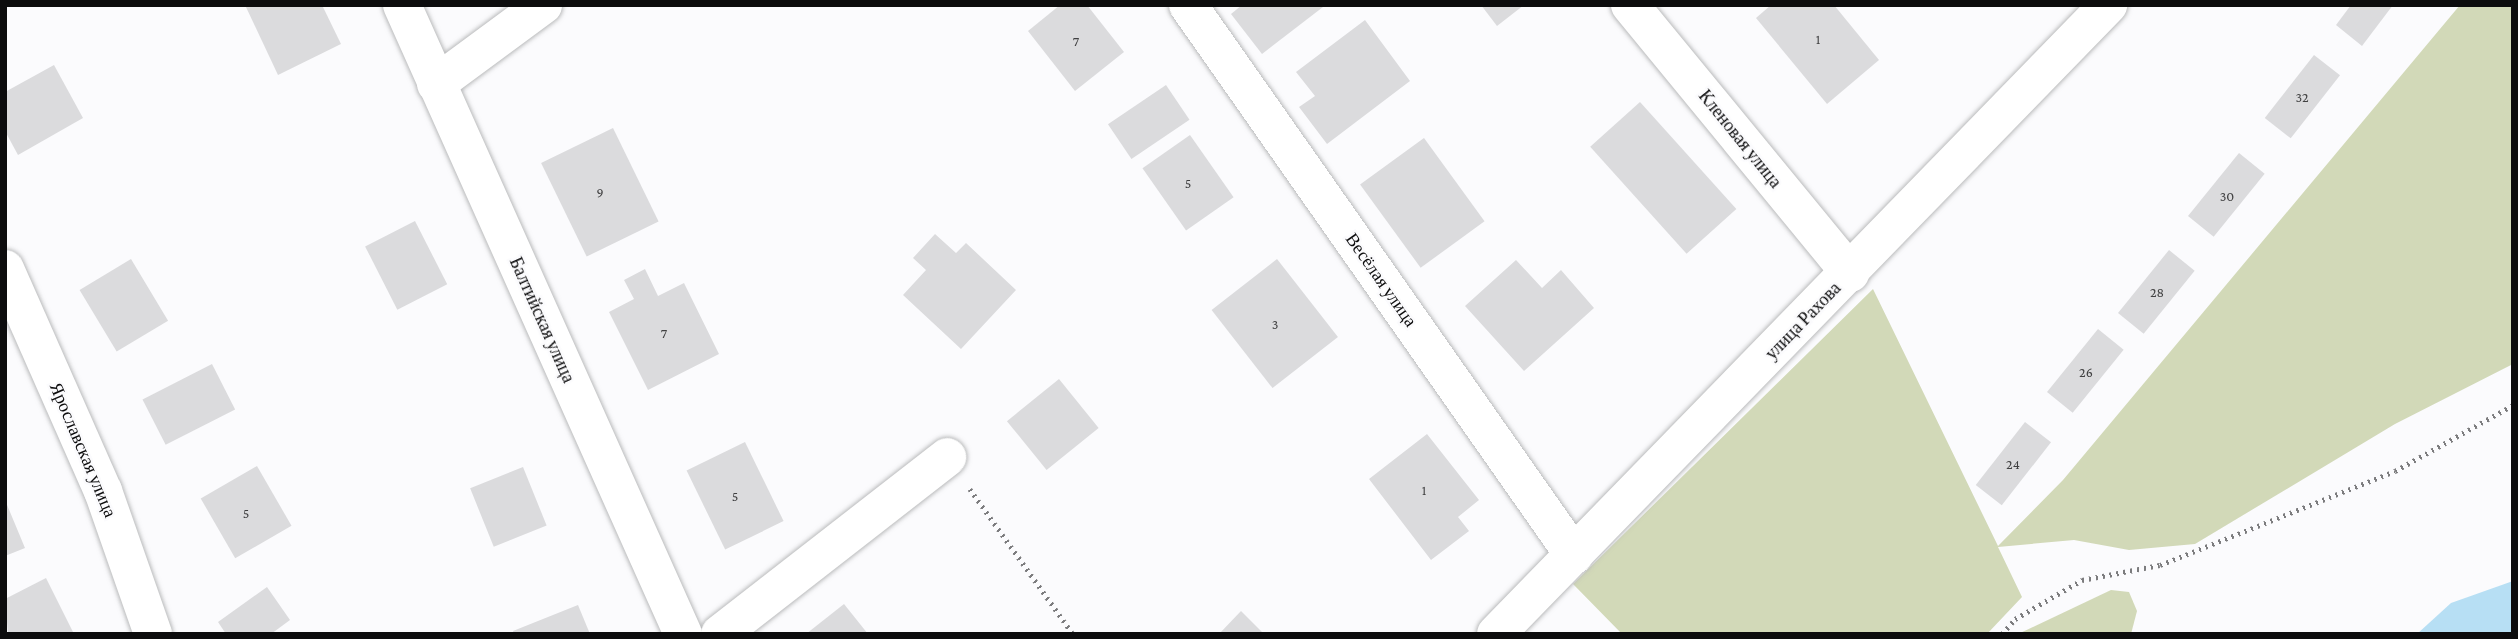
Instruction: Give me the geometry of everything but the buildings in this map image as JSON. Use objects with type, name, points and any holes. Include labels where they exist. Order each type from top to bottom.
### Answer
[{"type":"street","name":"Балтийская улица","points":[[402,5],[683,634]]},
{"type":"street","points":[[436,84],[542,5]]},
{"type":"street","name":"Весёлая улица","points":[[1188,5],[1574,555]]},
{"type":"street","name":"Кленовая улица","points":[[1630,5],[1850,273]]},
{"type":"street","name":"улица Рахова","points":[[1496,634],[2108,5]]},
{"type":"street","name":"Ярославская улица","points":[[5,269],[103,491],[153,634]]},
{"type":"street","points":[[720,634],[947,457]]},
{"type":"path","points":[[2002,634],[2015,619],[2082,580],[2160,565],[2383,476],[2513,405]]},
{"type":"path","points":[[947,457],[1073,634]]},
{"type":"green space","points":[[2460,5],[2513,5],[2513,364],[2395,424],[2195,544],[2129,550],[2074,540],[1998,547],[2022,597],[1987,634],[1622,634],[1573,584],[1873,289],[1998,546],[2063,480]]},
{"type":"green space","points":[[2111,590],[2129,592],[2137,611],[2131,634],[2018,634]]},
{"type":"water","points":[[2513,581],[2513,634],[2417,634],[2451,603]]}]
